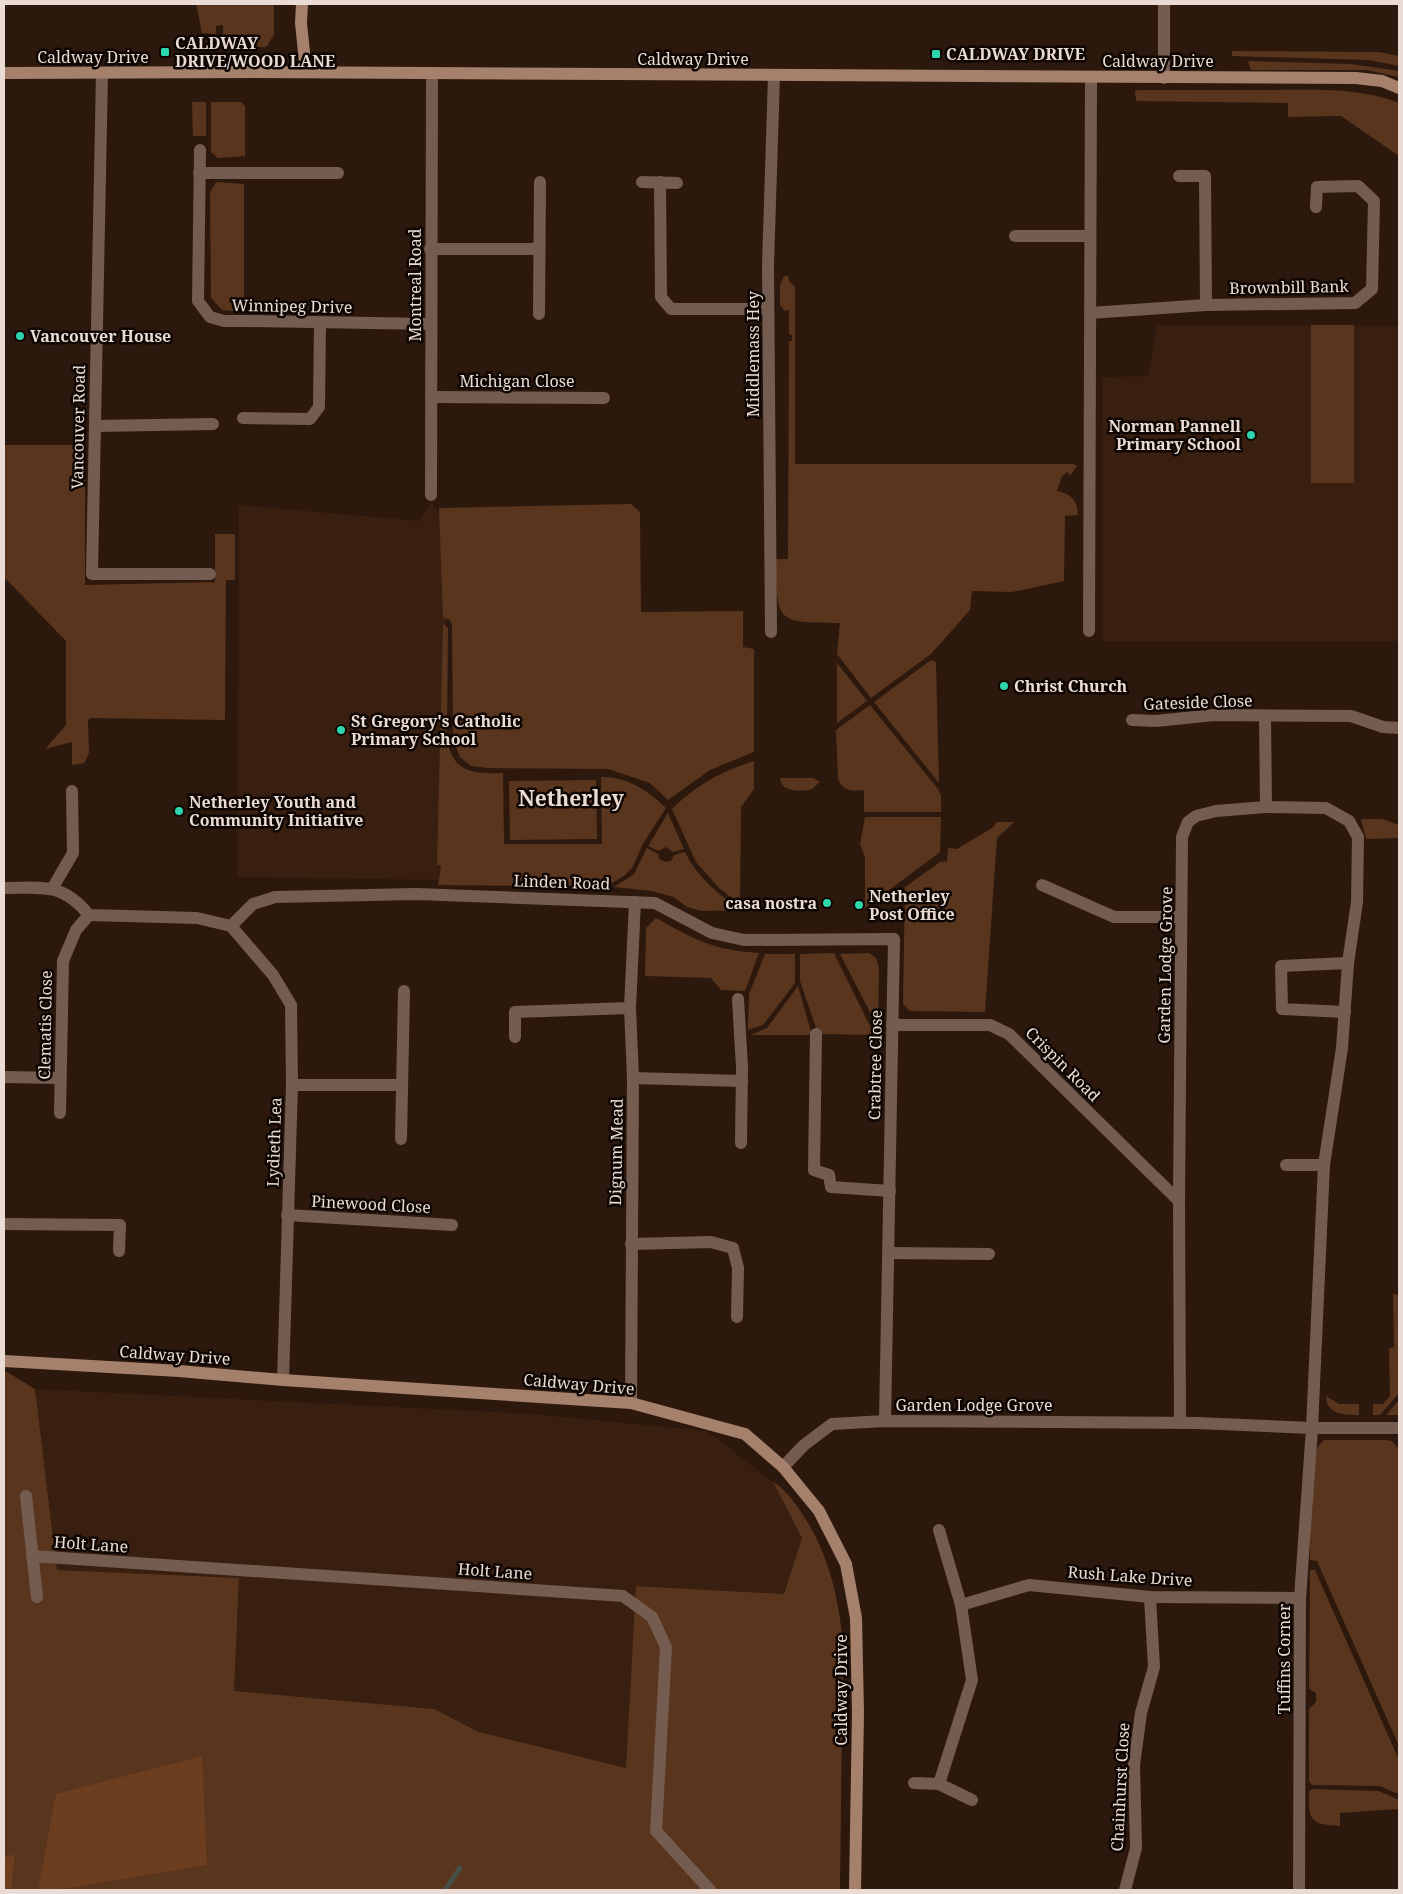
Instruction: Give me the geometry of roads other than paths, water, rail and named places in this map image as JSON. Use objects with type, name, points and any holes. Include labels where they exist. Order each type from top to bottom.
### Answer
[{"type":"main road","points":[[302,4],[301,22],[306,72]]},
{"type":"main road","name":"Caldway Drive","points":[[4,73],[306,72],[1356,78],[1382,81],[1399,88]]},
{"type":"main road","name":"Caldway Drive","points":[[4,1361],[179,1370],[283,1380],[631,1403],[745,1434],[783,1467],[819,1511],[846,1564],[856,1618],[858,1712],[854,1890]]},
{"type":"street","points":[[1164,4],[1164,78]]},
{"type":"street","name":"Vancouver Road","points":[[102,73],[92,574],[210,574]]},
{"type":"street","name":"Montreal Road","points":[[431,495],[430,250],[432,74]]},
{"type":"street","name":"Middlemass Hey","points":[[771,632],[768,309],[774,76]]},
{"type":"street","points":[[1089,631],[1091,77]]},
{"type":"street","name":"Winnipeg Drive","points":[[200,150],[198,301],[210,317],[224,321],[431,324]]},
{"type":"street","points":[[199,173],[338,173]]},
{"type":"street","points":[[1179,176],[1205,176],[1206,305]]},
{"type":"street","points":[[538,314],[540,182]]},
{"type":"street","points":[[642,182],[677,183]]},
{"type":"street","points":[[660,182],[660,297],[671,309],[768,309]]},
{"type":"street","name":"Brownbill Bank","points":[[1090,313],[1206,305],[1354,303],[1372,289],[1374,201],[1358,186],[1317,187],[1316,207]]},
{"type":"street","points":[[1015,236],[1089,236]]},
{"type":"street","points":[[430,250],[538,249]]},
{"type":"street","points":[[243,418],[310,419],[319,408],[320,323]]},
{"type":"street","name":"Michigan Close","points":[[431,397],[604,398]]},
{"type":"street","points":[[95,426],[213,424]]},
{"type":"street","name":"Gateside Close","points":[[1132,720],[1156,721],[1214,715],[1352,716],[1384,727],[1399,728]]},
{"type":"street","name":"Gateside Close","points":[[1265,716],[1266,807]]},
{"type":"street","points":[[52,889],[73,853],[72,791]]},
{"type":"street","name":"Garden Lodge Grove","points":[[1180,1423],[1179,1200],[1182,836],[1188,822],[1196,816],[1216,811],[1266,807],[1326,808],[1349,821],[1358,837],[1357,902],[1348,964],[1342,1048],[1324,1165],[1312,1428]]},
{"type":"street","points":[[1042,886],[1114,917],[1181,917]]},
{"type":"street","points":[[4,888],[52,889],[66,894],[89,916],[197,918],[231,926]]},
{"type":"street","name":"Linden Road","points":[[231,926],[253,904],[275,897],[416,894],[655,903],[712,932],[744,940],[894,940]]},
{"type":"street","name":"Dignum Mead","points":[[631,1403],[633,1078],[630,1008],[635,902]]},
{"type":"street","name":"Clematis Close","points":[[60,1112],[63,961],[76,930],[89,916]]},
{"type":"street","name":"Lydieth Lea","points":[[231,926],[273,975],[291,1005],[292,1085],[283,1380]]},
{"type":"street","name":"Crabtree Close","points":[[885,1421],[894,940]]},
{"type":"street","points":[[1345,1012],[1282,1009],[1281,966],[1348,964]]},
{"type":"street","points":[[401,1139],[404,992]]},
{"type":"street","points":[[738,999],[742,1081],[741,1144]]},
{"type":"street","points":[[515,1037],[515,1012],[630,1008]]},
{"type":"street","name":"Crispin Road","points":[[892,1025],[990,1025],[1009,1034],[1179,1200]]},
{"type":"street","points":[[816,1034],[814,1170],[829,1175],[831,1187],[890,1190]]},
{"type":"street","points":[[4,1077],[60,1078]]},
{"type":"street","points":[[633,1078],[742,1081]]},
{"type":"street","points":[[292,1085],[402,1085]]},
{"type":"street","points":[[1286,1165],[1324,1165]]},
{"type":"street","name":"Pinewood Close","points":[[287,1215],[452,1225]]},
{"type":"street","points":[[4,1224],[120,1225],[119,1252]]},
{"type":"street","points":[[631,1244],[711,1242],[733,1248],[738,1268],[737,1317]]},
{"type":"street","points":[[889,1254],[989,1254]]},
{"type":"street","name":"Garden Lodge Grove","points":[[783,1467],[804,1445],[832,1424],[885,1421],[1180,1423],[1312,1428],[1399,1428]]},
{"type":"street","name":"Tuffins Corner","points":[[1299,1890],[1300,1598],[1312,1428]]},
{"type":"street","points":[[26,1496],[36,1597]]},
{"type":"street","points":[[939,1530],[961,1605],[972,1680],[939,1784]]},
{"type":"street","name":"Holt Lane","points":[[32,1556],[623,1596],[652,1617],[666,1647],[656,1830],[710,1890]]},
{"type":"street","name":"Rush Lake Drive","points":[[961,1605],[1029,1585],[1150,1597],[1300,1598]]},
{"type":"street","name":"Chainhurst Close","points":[[1125,1890],[1136,1848],[1134,1765],[1141,1713],[1154,1667],[1150,1597]]},
{"type":"street","points":[[914,1783],[939,1784],[972,1800]]},
{"type":"waterway","points":[[445,1890],[460,1868]]},
{"type":"place","name":"CALDWAY DRIVE/WOOD LANE","points":[[165,52]]},
{"type":"place","name":"CALDWAY DRIVE","points":[[936,54]]},
{"type":"place","name":"Vancouver House","points":[[20,336]]},
{"type":"place","name":"Norman Pannell Primary School","points":[[1251,435]]},
{"type":"place","name":"Christ Church","points":[[1004,686]]},
{"type":"place","name":"St Gregory's Catholic Primary School","points":[[341,730]]},
{"type":"place","name":"Netherley Youth and Community Initiative","points":[[179,811]]},
{"type":"place","name":"casa nostra","points":[[827,903]]},
{"type":"place","name":"Netherley Post Office","points":[[859,905]]},
{"type":"district","name":"Netherley","points":[[571,799]]}]
